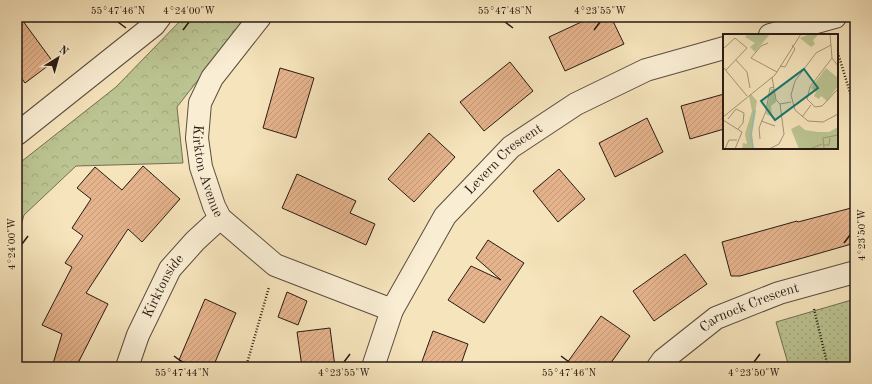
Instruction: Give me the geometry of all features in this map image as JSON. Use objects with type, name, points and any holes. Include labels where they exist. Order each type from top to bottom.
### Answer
[{"type":"street","points":[[17,134],[154,25],[160,17]]},
{"type":"street","name":"Kirkton Avenue","points":[[260,17],[212,78],[200,103],[197,138],[201,167],[214,206],[220,218],[275,265],[392,310]]},
{"type":"street","points":[[774,34],[835,17]]},
{"type":"street","name":"Levern Crescent","points":[[373,367],[392,310],[445,216],[512,147],[576,104],[646,70],[723,48]]},
{"type":"street","name":"Kirktonside","points":[[127,367],[138,335],[170,269],[195,241],[220,218]]},
{"type":"street","name":"Carnock Crescent","points":[[658,367],[663,360],[716,318],[779,293],[855,272]]},
{"type":"path","points":[[838,53],[855,109]]},
{"type":"path","points":[[246,367],[275,265]]},
{"type":"path","points":[[808,285],[828,367]]},
{"type":"green space","points":[[184,17],[247,17],[177,107],[183,163],[76,166],[24,215],[17,239],[17,165],[116,87]]},
{"type":"green space","points":[[855,299],[855,367],[789,367],[776,322]]},
{"type":"building","points":[[17,17],[20,17],[53,62],[25,83],[17,72]]},
{"type":"building","points":[[592,17],[611,17],[624,44],[565,71],[549,37]]},
{"type":"building","points":[[510,62],[533,91],[484,131],[460,102]]},
{"type":"building","points":[[280,68],[314,78],[296,138],[263,128]]},
{"type":"building","points":[[723,94],[723,129],[690,139],[681,106]]},
{"type":"building","points":[[647,118],[663,152],[615,177],[599,143]]},
{"type":"building","points":[[429,133],[455,157],[414,202],[388,179]]},
{"type":"building","points":[[143,166],[180,199],[142,242],[128,229],[86,293],[108,304],[76,367],[52,367],[62,334],[42,325],[72,267],[65,263],[83,236],[72,228],[91,199],[77,188],[95,167],[122,190]]},
{"type":"building","points":[[559,169],[585,199],[558,222],[533,191]]},
{"type":"building","points":[[297,174],[356,201],[350,213],[375,224],[366,245],[282,208]]},
{"type":"building","points":[[855,207],[855,243],[740,276],[731,276],[722,242],[797,221],[798,222]]},
{"type":"building","points":[[488,240],[524,263],[484,323],[448,300],[471,266],[501,280],[476,258]]},
{"type":"building","points":[[685,254],[707,284],[654,321],[633,291]]},
{"type":"building","points":[[287,292],[307,301],[298,325],[278,317]]},
{"type":"building","points":[[205,299],[236,313],[213,367],[196,367],[179,360]]},
{"type":"building","points":[[601,316],[630,336],[608,367],[564,367]]},
{"type":"building","points":[[330,328],[335,367],[302,367],[297,332]]},
{"type":"building","points":[[433,331],[468,344],[460,367],[420,367]]}]
